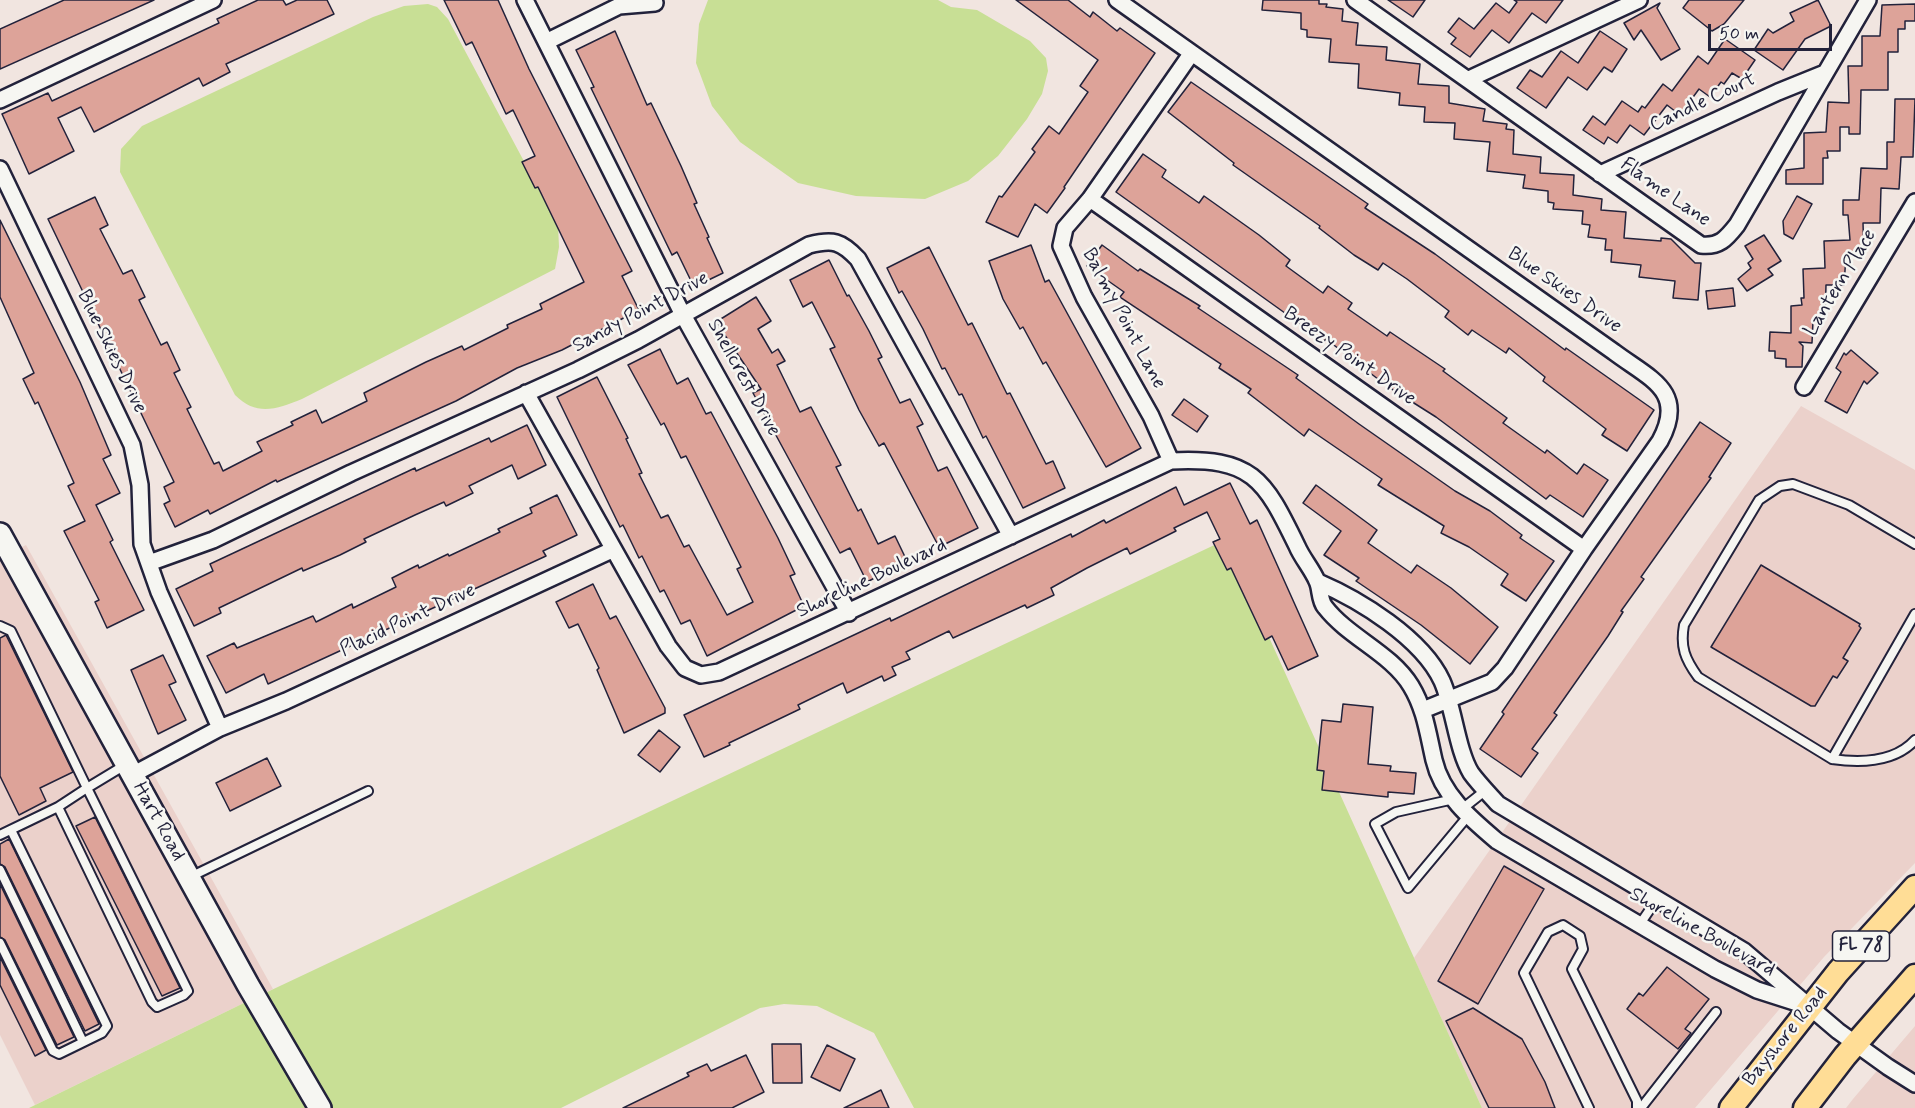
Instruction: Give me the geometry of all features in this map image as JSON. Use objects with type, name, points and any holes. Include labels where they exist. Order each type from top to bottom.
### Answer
[{"type":"main road","name":"Bayshore Road","points":[[1731,1108],[1810,1007],[1915,887]]},
{"type":"main road","name":"FL 78","points":[[1805,1108],[1915,976]]},
{"type":"street","points":[[0,100],[213,0]]},
{"type":"street","name":"Shellcrest Drive","points":[[525,0],[683,315],[849,613]]},
{"type":"street","name":"Blue Skies Drive","points":[[1117,0],[1662,388],[1670,405],[1669,423],[1505,668],[1492,682],[1423,710]]},
{"type":"street","name":"Flame Lane","points":[[1355,0],[1701,245],[1714,246],[1726,239],[1737,225],[1868,0]]},
{"type":"street","points":[[1469,79],[1639,0]]},
{"type":"street","points":[[546,42],[619,6],[655,3]]},
{"type":"street","name":"Balmy Point Lane","points":[[1171,461],[1151,416],[1084,297],[1061,246],[1065,228],[1090,200],[1191,54]]},
{"type":"street","name":"Candle Court","points":[[1600,174],[1778,92],[1825,73]]},
{"type":"street","name":"Blue Skies Drive","points":[[0,169],[132,445],[140,485],[142,544],[149,563]]},
{"type":"street","name":"Breezy Point Drive","points":[[1090,200],[1584,549]]},
{"type":"street","name":"Lantern Place","points":[[1804,387],[1915,202]]},
{"type":"street","name":"Sandy Point Drive","points":[[149,563],[213,540],[351,473],[638,340],[809,245],[828,240],[845,246],[858,259],[1011,536]]},
{"type":"street","name":"Shoreline Boulevard","points":[[526,393],[612,550],[668,646],[685,668],[701,675],[719,672],[849,613],[1171,461],[1202,459],[1240,468],[1256,478],[1280,511],[1318,582],[1323,605],[1347,631],[1397,668],[1411,685],[1423,710],[1434,761],[1461,808],[1497,841],[1715,969],[1757,990],[1810,1007]]},
{"type":"street","name":"Hart Road","points":[[2,544],[320,1108]]},
{"type":"street","name":"Placid Point Drive","points":[[129,770],[180,752],[220,728],[286,701],[612,550]]},
{"type":"street","points":[[149,563],[159,592],[220,728]]},
{"type":"street","name":"Shoreline Boulevard","points":[[1318,582],[1346,594],[1399,631],[1430,661],[1449,700],[1462,753],[1471,772],[1498,804],[1744,951],[1810,1007]]},
{"type":"street","points":[[1810,1007],[1856,1044],[1915,1084]]},
{"type":"lane","points":[[1915,544],[1849,505],[1793,484],[1779,486],[1758,500],[1684,625],[1681,642],[1686,661],[1698,677],[1832,759],[1852,762],[1879,759],[1908,748],[1915,740]]},
{"type":"lane","points":[[1832,759],[1915,614]]},
{"type":"lane","points":[[0,626],[11,631],[188,991],[184,995],[157,1006],[152,1002],[58,807]]},
{"type":"lane","points":[[0,835],[58,807],[87,788],[129,770]]},
{"type":"lane","points":[[1461,808],[1396,812],[1375,824],[1408,888],[1461,808],[1486,790]]},
{"type":"lane","points":[[189,877],[368,791]]},
{"type":"lane","points":[[0,943],[53,1051],[59,1054],[102,1033],[106,1026],[10,830]]},
{"type":"lane","points":[[0,870],[83,1042]]},
{"type":"lane","points":[[1640,924],[1657,899]]},
{"type":"lane","points":[[1589,1108],[1524,973],[1548,932],[1563,925],[1580,936],[1583,950],[1572,969],[1639,1108]]},
{"type":"lane","points":[[1639,1108],[1716,1012]]},
{"type":"shaded area","points":[[1801,406],[1915,470],[1915,863],[1824,957],[1695,1108],[1482,1108],[1414,958]]},
{"type":"shaded area","points":[[26,545],[273,989],[263,994],[18,549]]},
{"type":"shaded area","points":[[2,556],[248,1001],[35,1105],[0,1035],[0,557]]},
{"type":"shaded area","points":[[1915,1026],[1915,1108],[1846,1108],[1853,1099]]},
{"type":"green space","points":[[708,0],[938,0],[951,7],[977,10],[1030,41],[1046,58],[1048,71],[1042,94],[1027,119],[998,156],[968,181],[925,199],[856,196],[798,183],[740,142],[712,106],[696,63],[699,24]]},
{"type":"green space","points":[[428,4],[437,7],[448,19],[558,225],[559,247],[555,269],[302,399],[276,408],[259,409],[251,406],[235,395],[120,172],[121,149],[142,126],[373,17],[404,6]]},
{"type":"green space","points":[[1225,540],[1482,1108],[914,1108],[874,1033],[817,1006],[784,1004],[760,1008],[561,1108],[330,1108],[263,994]]},
{"type":"green space","points":[[248,1001],[310,1108],[29,1108]]},
{"type":"building","points":[[64,0],[154,0],[0,69],[0,29]]},
{"type":"building","points":[[258,0],[283,0],[286,5],[297,0],[327,0],[334,14],[226,64],[230,72],[203,86],[199,78],[94,132],[81,107],[58,118],[74,151],[29,174],[2,114],[48,93],[52,101],[219,23],[217,19]]},
{"type":"building","points":[[444,0],[498,0],[529,69],[632,271],[622,276],[639,310],[562,350],[517,368],[456,401],[277,482],[276,480],[210,514],[208,510],[175,527],[164,504],[170,501],[164,487],[174,482],[48,219],[95,197],[108,225],[100,229],[123,274],[132,270],[145,297],[139,300],[161,345],[167,342],[180,370],[174,373],[191,407],[187,409],[214,464],[219,462],[223,471],[262,451],[257,442],[293,425],[291,422],[316,410],[322,423],[367,401],[364,393],[426,362],[462,346],[464,350],[508,328],[507,325],[542,309],[540,304],[584,282],[538,187],[535,188],[522,162],[535,156],[513,110],[506,114],[472,42],[466,45]]},
{"type":"building","points":[[1016,0],[1068,0],[1090,17],[1093,12],[1117,31],[1120,28],[1155,53],[1047,213],[1035,204],[1018,237],[986,222],[999,196],[1002,197],[1035,152],[1032,149],[1049,126],[1059,134],[1088,92],[1080,86],[1098,60]]},
{"type":"building","points":[[1263,0],[1319,0],[1319,4],[1327,4],[1326,7],[1343,9],[1342,21],[1358,23],[1356,45],[1387,47],[1386,60],[1420,64],[1418,84],[1449,86],[1449,103],[1485,109],[1483,121],[1507,124],[1506,129],[1514,130],[1513,154],[1541,157],[1540,173],[1574,175],[1573,195],[1602,199],[1601,210],[1626,212],[1624,238],[1661,241],[1661,238],[1671,239],[1695,263],[1701,263],[1698,300],[1673,298],[1675,281],[1639,277],[1641,265],[1611,262],[1612,250],[1605,250],[1606,239],[1588,237],[1590,225],[1582,224],[1583,211],[1553,209],[1554,203],[1548,202],[1548,191],[1523,188],[1525,175],[1487,171],[1490,142],[1454,139],[1455,123],[1424,122],[1425,107],[1399,105],[1400,93],[1358,88],[1359,64],[1329,62],[1331,39],[1307,37],[1307,30],[1301,29],[1301,13],[1262,10]]},
{"type":"building","points":[[1388,0],[1425,0],[1413,17]]},
{"type":"building","points":[[1514,0],[1563,0],[1546,23],[1532,13],[1509,43],[1492,30],[1470,57],[1451,44],[1456,38],[1448,32],[1459,18],[1474,29],[1496,3],[1509,13],[1517,2]]},
{"type":"building","points":[[1689,0],[1744,0],[1724,24],[1712,31],[1683,8]]},
{"type":"building","points":[[1818,0],[1831,26],[1805,39],[1783,70],[1754,50],[1768,29],[1773,33],[1794,21],[1790,13]]},
{"type":"building","points":[[1660,3],[1657,8],[1680,49],[1661,60],[1641,30],[1634,40],[1624,23]]},
{"type":"building","points":[[1915,4],[1915,21],[1905,21],[1905,29],[1898,29],[1898,52],[1888,52],[1888,90],[1861,90],[1860,134],[1849,134],[1849,127],[1840,127],[1840,151],[1827,151],[1828,158],[1823,158],[1823,184],[1786,184],[1786,170],[1804,168],[1804,133],[1826,132],[1828,102],[1849,103],[1848,66],[1862,66],[1862,36],[1880,36],[1882,5]]},
{"type":"building","points":[[615,31],[647,105],[651,103],[681,166],[697,203],[694,204],[709,237],[707,238],[723,273],[694,287],[677,252],[672,255],[591,88],[594,87],[576,50]]},
{"type":"building","points":[[1600,31],[1627,49],[1612,72],[1604,67],[1587,90],[1568,77],[1546,108],[1517,88],[1530,70],[1542,77],[1561,51],[1578,63]]},
{"type":"building","points":[[1725,39],[1755,60],[1742,79],[1732,73],[1724,84],[1721,82],[1710,97],[1699,89],[1680,115],[1667,105],[1644,135],[1630,125],[1617,143],[1608,137],[1604,144],[1583,130],[1593,116],[1605,125],[1622,101],[1638,112],[1642,106],[1645,108],[1663,84],[1672,91],[1698,56],[1708,64]]},
{"type":"building","points":[[1191,82],[1368,204],[1365,208],[1435,254],[1565,350],[1566,348],[1654,410],[1627,451],[1602,435],[1606,429],[1543,381],[1545,377],[1509,348],[1506,353],[1472,330],[1468,335],[1445,317],[1449,311],[1407,279],[1383,263],[1378,270],[1354,255],[1319,228],[1320,226],[1233,165],[1234,163],[1168,112]]},
{"type":"building","points":[[1895,99],[1915,99],[1913,157],[1901,157],[1899,189],[1881,188],[1880,223],[1863,223],[1864,256],[1846,256],[1844,285],[1826,285],[1825,320],[1813,321],[1812,343],[1799,342],[1803,346],[1802,367],[1786,367],[1786,359],[1775,358],[1775,351],[1769,351],[1770,332],[1791,333],[1791,306],[1802,305],[1801,298],[1804,298],[1803,269],[1825,268],[1824,241],[1850,240],[1848,215],[1843,215],[1843,200],[1859,200],[1861,168],[1887,169],[1887,142],[1894,142]]},
{"type":"building","points":[[1143,154],[1166,170],[1162,177],[1199,203],[1204,196],[1259,235],[1290,260],[1286,266],[1323,293],[1328,286],[1352,303],[1348,309],[1387,336],[1390,332],[1445,369],[1443,371],[1507,418],[1503,423],[1545,453],[1547,450],[1577,474],[1584,464],[1608,480],[1583,517],[1550,495],[1546,499],[1436,417],[1387,386],[1326,339],[1324,341],[1116,192]]},
{"type":"building","points":[[1797,196],[1812,204],[1793,239],[1784,234],[1783,221]]},
{"type":"building","points":[[0,220],[80,382],[111,455],[103,459],[120,493],[96,505],[113,540],[110,542],[144,610],[107,628],[95,602],[99,600],[64,531],[85,521],[68,486],[74,483],[38,402],[35,404],[23,379],[34,373],[0,297]]},
{"type":"building","points":[[1764,235],[1781,261],[1768,269],[1773,275],[1747,291],[1738,279],[1751,268],[1748,263],[1753,259],[1745,246]]},
{"type":"building","points":[[1031,245],[1045,282],[1049,280],[1141,448],[1106,467],[1046,362],[1043,364],[1023,327],[1020,329],[1003,299],[989,261]]},
{"type":"building","points":[[1102,245],[1138,271],[1140,269],[1200,306],[1198,308],[1298,375],[1296,378],[1359,424],[1455,491],[1490,511],[1522,535],[1520,538],[1554,561],[1526,601],[1501,585],[1508,574],[1469,547],[1441,533],[1444,526],[1378,485],[1382,479],[1309,429],[1304,436],[1248,393],[1251,389],[1219,368],[1221,364],[1120,297],[1124,292],[1087,266]]},
{"type":"building","points":[[929,247],[968,325],[972,323],[1007,394],[1010,393],[1046,464],[1053,461],[1065,488],[1023,508],[986,436],[983,438],[962,394],[959,395],[945,368],[942,369],[923,329],[902,291],[899,293],[887,268]]},
{"type":"building","points":[[829,260],[882,357],[878,359],[900,403],[910,399],[923,424],[917,427],[938,471],[947,467],[978,528],[939,547],[884,443],[879,446],[859,410],[830,349],[835,347],[812,302],[803,307],[790,280]]},
{"type":"building","points":[[1733,288],[1735,306],[1708,309],[1706,291]]},
{"type":"building","points":[[756,297],[771,321],[758,329],[772,353],[778,349],[785,361],[777,365],[800,412],[811,407],[841,465],[836,467],[858,511],[861,509],[878,544],[895,536],[907,561],[867,582],[850,548],[840,553],[753,393],[761,389],[716,322]]},
{"type":"building","points":[[660,349],[677,384],[688,378],[706,414],[711,412],[778,538],[795,574],[790,576],[804,606],[707,656],[690,620],[681,624],[664,590],[660,592],[642,556],[639,558],[623,525],[620,527],[557,397],[597,377],[628,438],[626,439],[642,473],[639,474],[661,518],[668,515],[684,547],[689,545],[727,615],[753,602],[737,569],[741,567],[686,456],[681,458],[664,423],[661,425],[628,365]]},
{"type":"building","points":[[1851,350],[1878,373],[1867,384],[1864,381],[1847,413],[1825,401],[1841,372],[1836,368],[1844,353],[1846,355]]},
{"type":"building","points":[[1184,399],[1208,416],[1197,432],[1172,415]]},
{"type":"building","points":[[1700,422],[1731,443],[1709,477],[1711,478],[1641,577],[1644,579],[1621,611],[1623,612],[1608,636],[1554,713],[1557,715],[1532,749],[1538,753],[1521,777],[1480,749],[1504,714],[1502,712]]},
{"type":"building","points":[[527,425],[546,465],[518,479],[512,465],[469,486],[473,493],[446,506],[444,502],[364,539],[366,542],[340,555],[303,571],[302,568],[219,608],[221,613],[194,626],[176,589],[213,571],[210,564],[415,468],[416,471],[489,438],[491,442]]},
{"type":"building","points":[[1230,483],[1250,524],[1257,520],[1318,656],[1288,670],[1272,636],[1265,640],[1231,568],[1227,570],[1213,542],[1220,539],[1207,512],[1174,528],[1176,531],[1130,554],[1127,548],[1087,568],[1051,588],[1054,595],[1027,608],[1025,605],[953,638],[949,631],[906,652],[910,659],[892,667],[896,675],[884,681],[882,676],[847,693],[843,683],[798,705],[800,709],[704,757],[684,715],[890,618],[891,621],[1071,534],[1072,537],[1104,520],[1106,523],[1176,487],[1184,505]]},
{"type":"building","points":[[1316,485],[1377,530],[1368,543],[1411,573],[1417,565],[1451,588],[1498,627],[1470,664],[1421,625],[1356,581],[1359,578],[1324,555],[1341,531],[1303,503]]},
{"type":"building","points":[[557,495],[577,535],[543,551],[546,556],[268,684],[264,674],[226,693],[207,656],[234,643],[237,648],[313,616],[316,622],[352,604],[353,608],[396,587],[392,578],[418,565],[419,568],[448,554],[449,556],[500,532],[498,529],[532,513],[530,508]]},
{"type":"building","points":[[1761,565],[1860,624],[1861,628],[1843,658],[1848,661],[1837,678],[1833,676],[1815,706],[1811,706],[1711,647]]},
{"type":"building","points":[[593,584],[610,619],[616,616],[665,708],[665,713],[624,733],[597,670],[599,668],[578,624],[569,628],[556,602]]},
{"type":"building","points":[[6,635],[73,772],[40,788],[46,801],[19,815],[0,776],[0,638]]},
{"type":"building","points":[[163,655],[176,682],[169,685],[186,720],[158,734],[131,670]]},
{"type":"building","points":[[1343,704],[1373,707],[1368,764],[1391,766],[1390,771],[1416,773],[1414,794],[1388,792],[1388,797],[1322,790],[1324,771],[1317,770],[1322,720],[1341,722]]},
{"type":"building","points":[[659,730],[680,747],[660,772],[638,755]]},
{"type":"building","points":[[267,758],[281,786],[230,811],[216,783]]},
{"type":"building","points":[[95,817],[180,988],[162,996],[76,826]]},
{"type":"building","points":[[9,839],[99,1024],[85,1031],[5,867],[0,864],[0,844]]},
{"type":"building","points":[[1504,866],[1544,889],[1478,1004],[1438,981]]},
{"type":"building","points":[[0,884],[74,1037],[57,1045],[5,940],[0,937]]},
{"type":"building","points":[[0,957],[46,1050],[35,1056],[0,985]]},
{"type":"building","points":[[1667,967],[1709,999],[1685,1029],[1691,1033],[1678,1049],[1627,1009],[1639,993],[1643,996]]},
{"type":"building","points":[[1473,1008],[1522,1039],[1545,1082],[1555,1108],[1489,1108],[1446,1021]]},
{"type":"building","points":[[772,1044],[801,1044],[802,1083],[773,1083]]},
{"type":"building","points":[[827,1045],[855,1059],[840,1091],[811,1077]]},
{"type":"building","points":[[746,1055],[764,1092],[732,1108],[623,1108],[689,1076],[687,1073],[707,1064],[711,1071]]},
{"type":"building","points":[[881,1090],[889,1108],[844,1108],[871,1095]]}]
